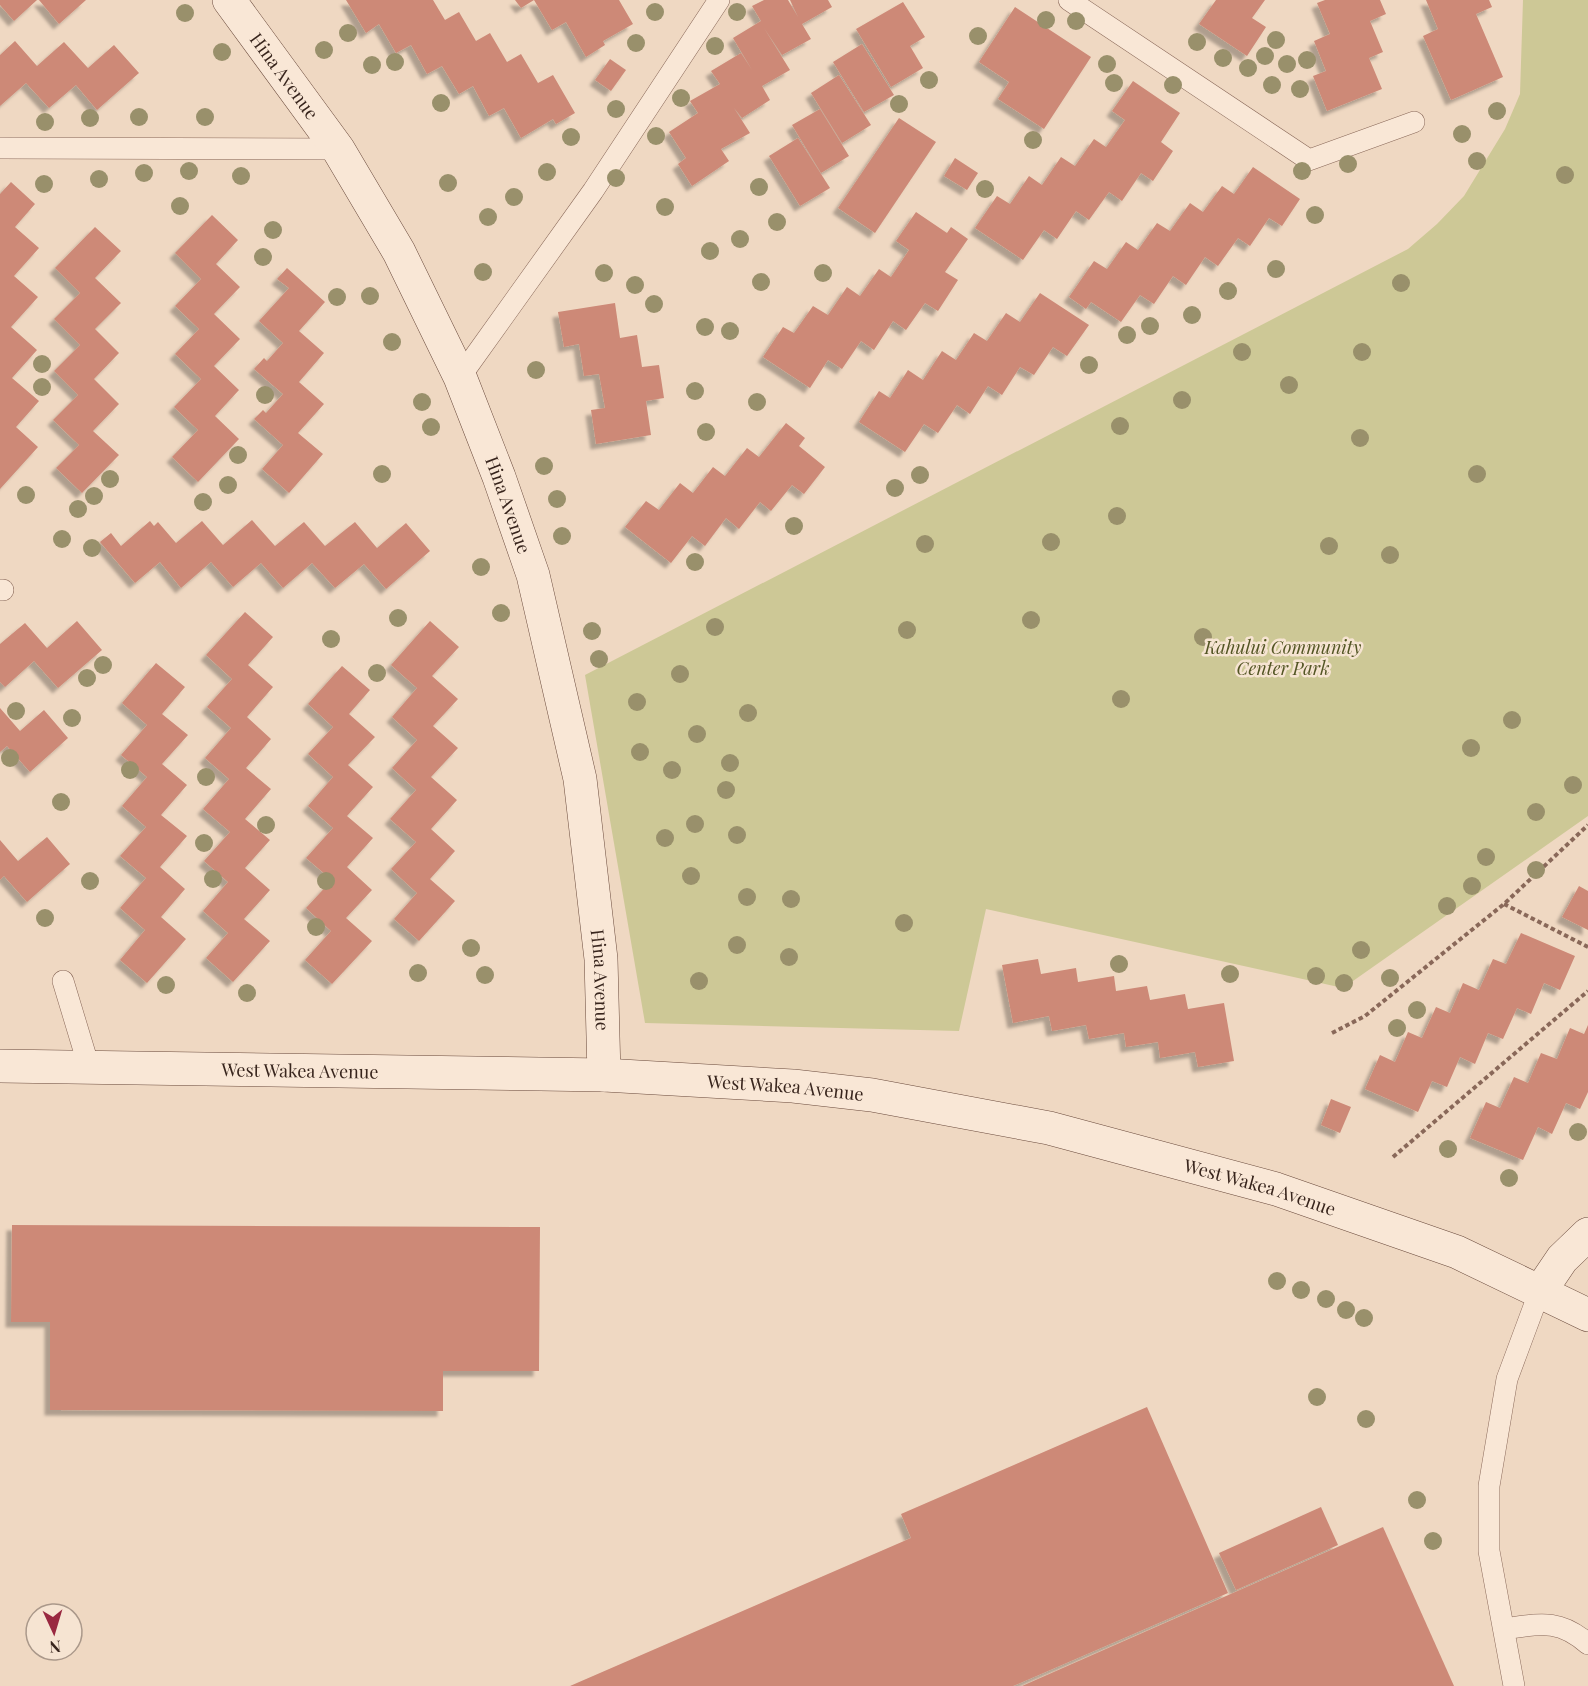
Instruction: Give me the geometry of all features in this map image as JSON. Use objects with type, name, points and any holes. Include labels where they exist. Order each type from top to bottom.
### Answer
[{"type":"street","name":"Hina Avenue","points":[[230,0],[338,149],[399,252],[460,377],[533,575],[580,779],[602,959],[604,1075]]},
{"type":"street","name":"West Wakea Avenue","points":[[0,1066],[604,1075],[793,1086],[872,1095],[1049,1128],[1288,1193],[1457,1252],[1588,1316]]},
{"type":"street","points":[[1539,1293],[1562,1259],[1588,1234]]},
{"type":"lane","points":[[460,377],[593,191],[719,0]]},
{"type":"lane","points":[[1069,0],[1309,160],[1414,122]]},
{"type":"lane","points":[[0,148],[338,149]]},
{"type":"lane","points":[[63,981],[88,1067]]},
{"type":"lane","points":[[1514,1686],[1489,1551],[1489,1486],[1507,1379],[1539,1293]]},
{"type":"lane","points":[[1504,1629],[1549,1622],[1577,1634],[1588,1644]]},
{"type":"path","points":[[1332,1033],[1365,1016],[1504,904],[1588,825]]},
{"type":"path","points":[[1504,904],[1588,947]]},
{"type":"path","points":[[1393,1156],[1588,991]]},
{"type":"green space","name":"Kahului Community Center Park","points":[[1523,0],[1588,0],[1588,816],[1343,988],[986,909],[959,1031],[645,1023],[585,675],[1408,249],[1464,196],[1505,129],[1520,94]]},
{"type":"building","points":[[0,0],[37,0],[14,21],[0,5]]},
{"type":"building","points":[[39,0],[86,0],[59,24]]},
{"type":"building","points":[[346,0],[433,0],[445,20],[459,12],[476,41],[490,33],[507,62],[521,54],[538,83],[553,75],[575,113],[556,124],[553,119],[521,138],[504,108],[489,116],[473,86],[459,94],[442,66],[427,74],[411,45],[396,53],[379,24],[366,33]]},
{"type":"building","points":[[515,0],[534,0],[521,8]]},
{"type":"building","points":[[534,0],[619,0],[633,24],[603,41],[605,45],[586,57],[566,22],[552,30]]},
{"type":"building","points":[[764,0],[788,0],[798,17],[790,0],[828,0],[832,7],[802,24],[811,39],[782,55],[764,28],[790,70],[762,86],[770,100],[742,118],[734,108],[750,133],[721,149],[729,161],[692,186],[678,164],[686,158],[669,132],[698,113],[690,101],[720,84],[711,71],[741,53],[752,70],[733,38],[761,21],[752,6]]},
{"type":"building","points":[[1216,0],[1265,0],[1252,18],[1266,27],[1247,56],[1199,24]]},
{"type":"building","points":[[1325,0],[1380,0],[1386,14],[1370,21],[1383,52],[1369,58],[1382,89],[1327,111],[1313,76],[1326,71],[1314,41],[1330,34],[1317,3]]},
{"type":"building","points":[[1426,0],[1489,0],[1492,7],[1476,14],[1503,77],[1451,100],[1423,36],[1438,29]]},
{"type":"building","points":[[903,2],[925,37],[910,46],[923,68],[891,87],[856,29]]},
{"type":"building","points":[[1015,7],[1091,57],[1044,129],[998,99],[1009,82],[979,62]]},
{"type":"building","points":[[15,41],[37,66],[64,42],[88,68],[114,45],[139,73],[97,110],[76,85],[49,108],[26,83],[0,106],[0,55]]},
{"type":"building","points":[[862,44],[894,95],[864,112],[833,62]]},
{"type":"building","points":[[610,59],[626,70],[611,91],[595,80]]},
{"type":"building","points":[[839,75],[871,125],[842,143],[811,93]]},
{"type":"building","points":[[1133,81],[1180,113],[1161,142],[1173,151],[1153,181],[1141,173],[1122,201],[1109,192],[1089,220],[1076,211],[1057,239],[1044,230],[1023,260],[975,228],[997,196],[1010,204],[1029,176],[1042,185],[1061,157],[1075,166],[1094,139],[1106,147],[1125,120],[1112,111]]},
{"type":"building","points":[[820,109],[849,156],[821,173],[792,125]]},
{"type":"building","points":[[899,118],[936,142],[875,233],[838,208]]},
{"type":"building","points":[[798,138],[830,188],[800,206],[769,156]]},
{"type":"building","points":[[955,158],[978,173],[967,190],[944,176]]},
{"type":"building","points":[[1253,167],[1300,199],[1282,226],[1269,218],[1250,246],[1238,238],[1218,266],[1205,257],[1186,285],[1173,276],[1154,304],[1140,295],[1121,322],[1091,302],[1086,309],[1069,297],[1094,261],[1107,269],[1126,242],[1138,250],[1157,223],[1170,231],[1190,203],[1203,212],[1222,186],[1234,194]]},
{"type":"building","points":[[11,182],[35,204],[15,227],[39,248],[14,276],[38,297],[11,327],[37,350],[12,378],[39,401],[16,427],[38,447],[0,489],[0,194]]},
{"type":"building","points":[[916,212],[947,233],[951,227],[968,239],[945,272],[958,280],[938,311],[925,303],[906,330],[893,321],[874,350],[861,341],[842,369],[828,360],[810,388],[763,357],[783,327],[794,333],[813,306],[828,315],[847,287],[860,296],[879,269],[891,277],[909,250],[896,241]]},
{"type":"building","points":[[212,215],[238,240],[216,264],[240,287],[214,314],[240,339],[214,366],[239,390],[215,416],[239,439],[198,482],[172,457],[198,430],[174,407],[201,379],[175,354],[199,329],[175,306],[201,279],[175,253]]},
{"type":"building","points":[[95,227],[121,251],[95,278],[121,303],[95,329],[119,353],[94,379],[119,404],[93,431],[119,455],[82,493],[56,468],[79,445],[53,420],[78,395],[54,371],[80,345],[54,319],[80,293],[55,268]]},
{"type":"building","points":[[287,268],[325,302],[299,331],[324,353],[299,382],[324,404],[298,433],[323,454],[289,493],[262,469],[283,445],[254,419],[263,410],[266,413],[283,394],[254,369],[264,358],[267,361],[283,343],[259,321],[289,288],[277,279]]},
{"type":"building","points":[[1040,293],[1089,325],[1067,356],[1053,347],[1034,375],[1020,367],[1002,395],[988,386],[970,414],[957,405],[938,433],[924,424],[905,452],[859,422],[879,391],[890,398],[908,370],[923,380],[942,351],[956,360],[974,333],[987,341],[1006,313],[1020,322]]},
{"type":"building","points":[[615,303],[620,338],[637,335],[642,367],[659,365],[664,398],[646,401],[651,435],[596,444],[591,410],[605,408],[599,374],[584,376],[579,344],[564,347],[558,312]]},
{"type":"building","points":[[786,423],[805,438],[799,446],[825,467],[804,494],[792,485],[771,511],[760,502],[739,529],[726,518],[705,546],[692,536],[671,563],[625,527],[646,501],[659,510],[680,483],[693,493],[713,467],[725,476],[747,448],[759,457]]},
{"type":"building","points":[[252,520],[275,546],[304,522],[325,546],[355,522],[377,548],[406,523],[430,551],[386,589],[364,564],[335,588],[312,563],[283,588],[261,563],[233,587],[211,562],[181,588],[160,562],[135,583],[100,542],[111,533],[121,546],[150,521],[154,526],[158,522],[176,543],[202,521],[223,545]]},
{"type":"building","points":[[245,612],[273,637],[248,665],[273,687],[247,717],[271,739],[246,768],[271,789],[245,819],[270,840],[245,868],[270,890],[244,919],[270,941],[233,982],[206,958],[228,933],[203,911],[228,882],[204,861],[230,832],[203,809],[229,779],[205,758],[231,728],[207,707],[232,679],[206,655]]},
{"type":"building","points":[[77,621],[102,650],[58,688],[34,661],[5,687],[0,682],[0,644],[25,623],[47,648]]},
{"type":"building","points":[[430,621],[459,647],[432,676],[458,699],[433,726],[458,748],[431,777],[457,800],[431,829],[455,851],[430,879],[455,901],[419,941],[394,919],[417,893],[391,869],[416,842],[390,819],[416,790],[392,768],[417,740],[392,717],[417,688],[391,665]]},
{"type":"building","points":[[156,663],[185,687],[162,714],[188,735],[162,764],[187,785],[161,815],[187,836],[160,867],[185,889],[161,917],[186,939],[147,983],[120,960],[145,930],[120,908],[146,878],[120,856],[146,827],[122,806],[147,777],[121,755],[147,725],[122,703]]},
{"type":"building","points":[[342,666],[370,690],[349,714],[375,737],[348,765],[373,787],[347,816],[373,838],[347,867],[372,890],[346,918],[372,941],[332,984],[305,960],[331,931],[306,908],[332,880],[306,858],[333,828],[308,806],[333,777],[308,754],[333,727],[308,704]]},
{"type":"building","points":[[0,708],[20,731],[44,710],[68,738],[30,772],[7,746],[0,752]]},
{"type":"building","points":[[47,837],[70,864],[27,902],[4,876],[0,880],[0,840],[18,861]]},
{"type":"building","points":[[1579,886],[1588,891],[1588,930],[1562,917]]},
{"type":"building","points":[[1521,933],[1575,956],[1560,990],[1544,983],[1531,1014],[1517,1008],[1503,1039],[1488,1033],[1475,1064],[1460,1057],[1447,1087],[1432,1081],[1418,1112],[1365,1089],[1380,1055],[1395,1062],[1408,1032],[1422,1038],[1436,1007],[1450,1013],[1463,983],[1479,990],[1493,959],[1506,964]]},
{"type":"building","points":[[1038,959],[1041,974],[1076,968],[1078,982],[1114,976],[1116,991],[1147,986],[1150,1000],[1185,994],[1188,1009],[1224,1003],[1234,1061],[1198,1067],[1195,1052],[1160,1058],[1158,1042],[1126,1047],[1124,1033],[1089,1039],[1086,1025],[1052,1031],[1049,1016],[1013,1023],[1002,965]]},
{"type":"building","points":[[1588,1025],[1588,1092],[1580,1109],[1566,1103],[1552,1134],[1538,1127],[1523,1160],[1470,1138],[1486,1102],[1500,1108],[1514,1077],[1528,1083],[1541,1053],[1557,1059],[1570,1028],[1584,1034]]},
{"type":"building","points":[[1331,1099],[1351,1107],[1340,1133],[1321,1125]]},
{"type":"building","points":[[12,1225],[540,1227],[539,1371],[443,1371],[443,1411],[50,1410],[50,1322],[11,1322]]},
{"type":"building","points":[[1147,1407],[1228,1593],[1013,1686],[570,1686],[911,1538],[901,1514]]},
{"type":"building","points":[[1321,1507],[1338,1545],[1236,1590],[1219,1553]]},
{"type":"building","points":[[1383,1527],[1454,1686],[1022,1686]]}]
